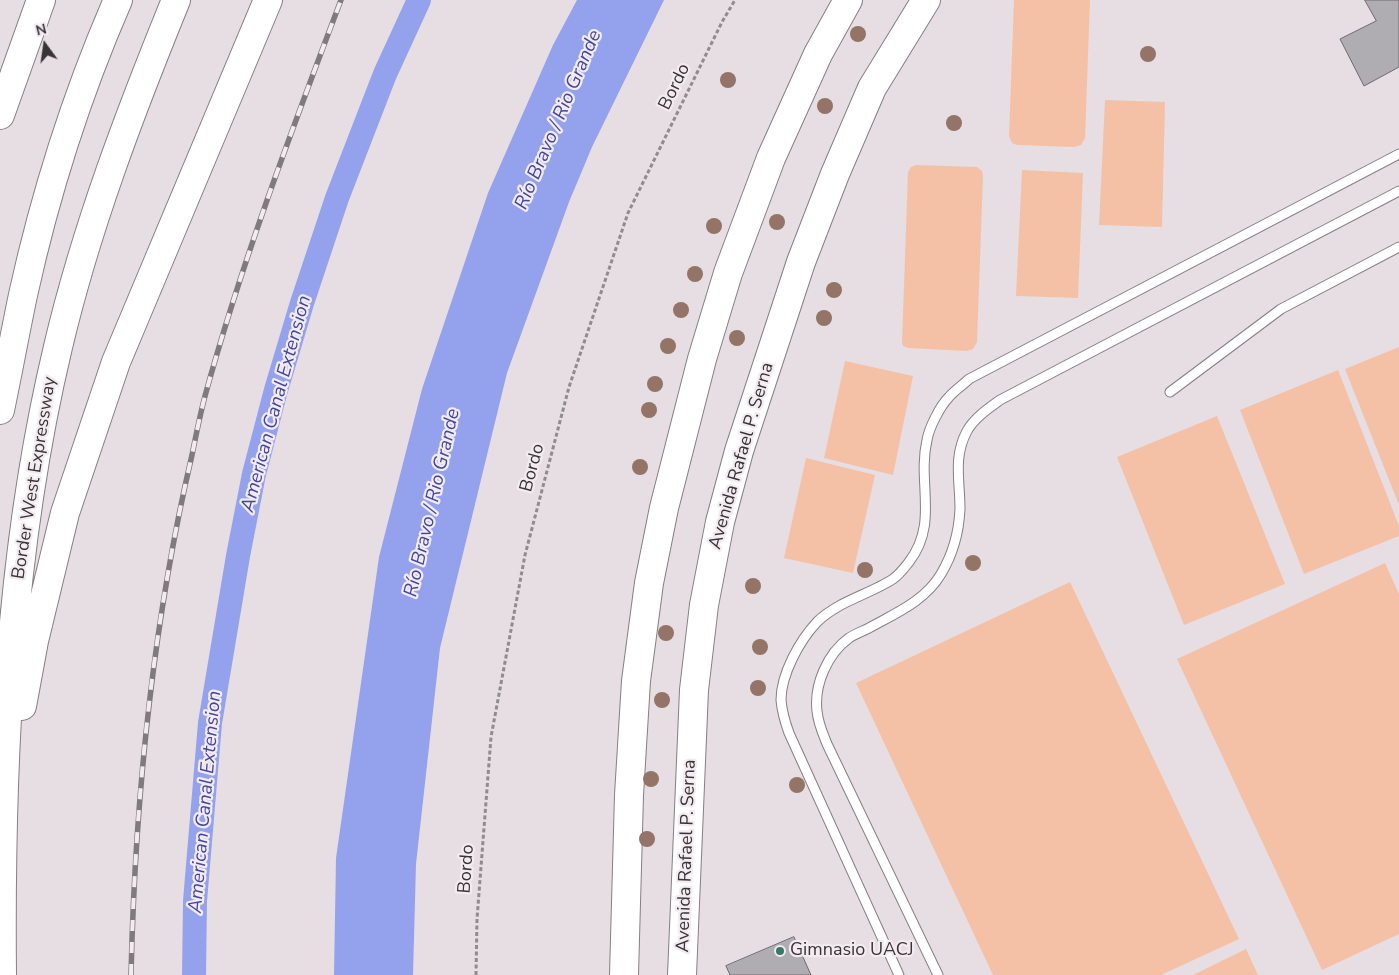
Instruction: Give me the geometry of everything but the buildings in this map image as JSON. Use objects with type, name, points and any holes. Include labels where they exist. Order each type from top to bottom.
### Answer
[{"type":"highway","points":[[0,115],[41,0]]},
{"type":"highway","points":[[0,410],[23,294],[47,200],[76,108],[118,0]]},
{"type":"highway","name":"Border West Expressway","points":[[2,975],[1,917],[6,718],[14,617],[26,515],[44,411],[58,346],[81,262],[116,156],[176,0]]},
{"type":"highway","points":[[3,808],[34,641],[65,513],[116,362],[268,0]]},
{"type":"highway","points":[[624,975],[628,795],[636,681],[649,583],[664,508],[702,359],[735,256],[771,158],[818,54],[848,0]]},
{"type":"highway","name":"Avenida Rafael P. Serna","points":[[682,975],[694,690],[704,605],[720,522],[740,451],[798,272],[835,174],[872,88],[926,0]]},
{"type":"lane","points":[[899,975],[789,733],[782,712],[781,697],[786,675],[796,650],[818,621],[837,608],[894,578],[909,562],[918,547],[925,526],[924,458],[927,440],[934,420],[948,398],[969,379],[1399,154]]},
{"type":"lane","points":[[938,975],[827,744],[817,711],[817,695],[823,671],[835,652],[849,638],[909,607],[928,591],[941,574],[958,532],[960,509],[958,468],[960,448],[968,429],[984,412],[1000,400],[1399,191]]},
{"type":"lane","points":[[1170,392],[1281,310],[1399,247]]},
{"type":"path","name":"Bordo","points":[[476,975],[477,919],[491,737],[524,555],[569,387],[628,214],[722,22],[735,0]]},
{"type":"shaded area","points":[[1014,0],[1090,0],[1085,138],[1081,145],[1074,147],[1017,145],[1012,143],[1009,136]]},
{"type":"shaded area","points":[[1105,100],[1165,102],[1162,227],[1099,225]]},
{"type":"shaded area","points":[[916,165],[977,167],[982,171],[977,342],[973,349],[967,351],[908,348],[903,346],[908,172],[911,167]]},
{"type":"shaded area","points":[[1022,170],[1083,173],[1078,298],[1016,296]]},
{"type":"shaded area","points":[[1399,347],[1399,505],[1345,369]]},
{"type":"shaded area","points":[[845,361],[913,376],[893,475],[824,458]]},
{"type":"shaded area","points":[[1338,370],[1399,526],[1399,536],[1304,574],[1240,410]]},
{"type":"shaded area","points":[[1217,416],[1285,584],[1184,625],[1117,457]]},
{"type":"shaded area","points":[[806,458],[875,475],[853,573],[784,558]]},
{"type":"shaded area","points":[[1385,563],[1399,594],[1399,934],[1322,970],[1177,659]]},
{"type":"shaded area","points":[[1070,582],[1239,939],[1161,975],[993,975],[856,683]]},
{"type":"shaded area","points":[[1246,949],[1258,975],[1193,975]]},
{"type":"water","name":"Río Bravo / Rio Grande","points":[[577,0],[664,0],[592,147],[569,202],[507,373],[440,648],[416,864],[413,975],[334,975],[336,858],[379,557],[422,389],[488,193],[553,45]]},
{"type":"waterway","name":"American Canal Extension","points":[[194,975],[195,901],[210,723],[254,474],[276,390],[302,303],[337,198],[385,74],[419,0]]},
{"type":"railway","points":[[131,975],[137,844],[148,713],[166,584],[198,425],[219,346],[251,246],[341,0]]},
{"type":"place","name":"Gimnasio UACJ","points":[[780,951]]}]
